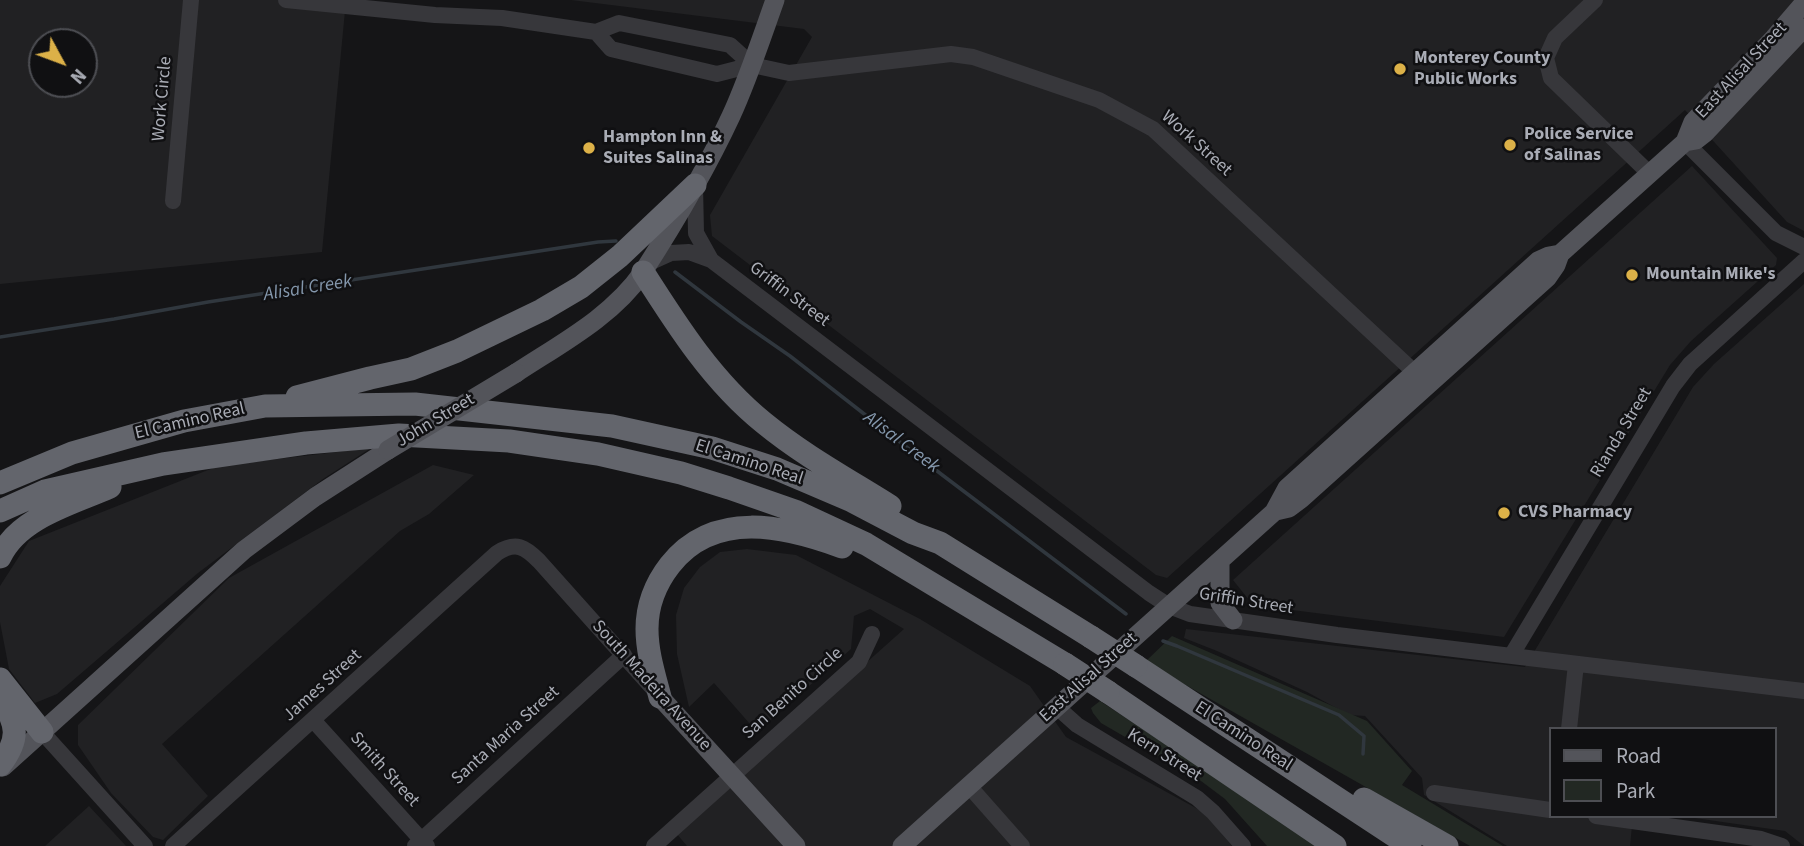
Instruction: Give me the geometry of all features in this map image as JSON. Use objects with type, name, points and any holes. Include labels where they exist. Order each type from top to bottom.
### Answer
[{"type":"highway","points":[[265,406],[411,369],[457,351],[542,310],[581,286],[620,256],[695,186]]},
{"type":"highway","points":[[646,268],[700,358],[747,408],[802,451],[916,522],[940,543]]},
{"type":"highway","name":"El Camino Real","points":[[0,483],[72,453],[126,437],[184,421],[265,406],[415,404],[612,426],[712,448],[777,469],[940,543],[1136,666],[1410,846]]},
{"type":"highway","name":"El Camino Real","points":[[0,511],[45,491],[163,464],[306,443],[399,435],[509,441],[585,452],[681,473],[795,511],[866,544],[1065,664],[1335,846]]},
{"type":"highway","points":[[0,557],[16,535],[36,519],[163,464]]},
{"type":"highway","points":[[660,696],[647,642],[652,599],[675,558],[709,535],[741,527],[796,531],[888,568],[923,578]]},
{"type":"highway","points":[[0,679],[43,732]]},
{"type":"highway","points":[[0,696],[43,732]]},
{"type":"highway","points":[[0,696],[15,736],[11,750],[0,768]]},
{"type":"highway","points":[[1276,759],[1312,770],[1447,846]]},
{"type":"main road","name":"John Street","points":[[0,768],[244,550],[314,497],[516,373],[598,318],[636,283],[695,186],[731,117],[775,0]]},
{"type":"main road","name":"East Alisal Street","points":[[902,846],[1276,510],[1289,508],[1301,499],[1422,379],[1547,278],[1560,254],[1685,142],[1693,122],[1804,3]]},
{"type":"main road","name":"East Alisal Street","points":[[1685,142],[1696,140],[1705,133],[1804,28]]},
{"type":"main road","points":[[1220,561],[1220,603],[1233,620]]},
{"type":"main road","name":"South Madeira Avenue","points":[[660,696],[796,846]]},
{"type":"street","name":"Work Circle","points":[[173,201],[191,0]]},
{"type":"street","name":"Work Street","points":[[286,0],[435,15],[502,18],[596,32],[619,23],[730,45],[752,65]]},
{"type":"street","points":[[1595,0],[1555,38],[1546,58],[1551,78],[1650,174]]},
{"type":"street","name":"Work Street","points":[[596,32],[611,49],[717,74],[752,65],[789,73],[956,55],[973,57],[1099,100],[1153,129],[1422,379]]},
{"type":"street","points":[[1685,142],[1776,233],[1804,247]]},
{"type":"street","name":"Griffin Street","points":[[695,186],[696,233],[711,260]]},
{"type":"street","name":"Griffin Street","points":[[646,268],[671,253],[689,253],[711,260],[1149,593],[1169,606],[1190,614],[1348,637],[1804,691]]},
{"type":"street","name":"Rianda Street","points":[[1511,656],[1673,386],[1690,364],[1804,261]]},
{"type":"street","name":"South Madeira Avenue","points":[[497,553],[511,547],[530,551],[660,696]]},
{"type":"street","name":"James Street","points":[[173,846],[497,553]]},
{"type":"street","name":"San Benito Circle","points":[[654,846],[859,662],[872,634]]},
{"type":"street","name":"Santa Maria Street","points":[[421,844],[624,655]]},
{"type":"street","points":[[1569,727],[1576,664]]},
{"type":"street","name":"Kern Street","points":[[1058,708],[1077,725],[1197,798],[1243,846]]},
{"type":"street","name":"Smith Street","points":[[313,720],[421,844]]},
{"type":"street","points":[[43,732],[145,846]]},
{"type":"street","points":[[969,786],[1022,846]]},
{"type":"street","points":[[1434,793],[1548,810]]},
{"type":"street","points":[[1610,818],[1761,839],[1782,846]]},
{"type":"shaded area","points":[[0,0],[346,0],[322,252],[0,284]]},
{"type":"shaded area","points":[[571,0],[1804,0],[1804,231],[1787,222],[1685,110],[1167,578],[1156,575],[712,236],[710,215],[812,37],[804,29]]},
{"type":"shaded area","points":[[1692,166],[1777,258],[1776,265],[1691,341],[1670,365],[1504,637],[1253,605],[1233,580]]},
{"type":"shaded area","points":[[1804,284],[1804,846],[1785,831],[1695,818],[1776,818],[1776,727],[1548,727],[1548,818],[1633,818],[1630,846],[1507,846],[1424,795],[1422,778],[1365,716],[1349,715],[1307,692],[1184,638],[1186,629],[1525,667],[1693,387],[1714,364]]},
{"type":"shaded area","points":[[371,448],[323,479],[198,573],[57,694],[35,703],[9,669],[0,622],[0,586],[29,541],[218,466]]},
{"type":"shaded area","points":[[433,465],[474,475],[429,514],[400,531],[162,744],[208,796],[163,840],[153,837],[111,793],[78,745],[78,725],[229,578]]},
{"type":"shaded area","points":[[747,549],[796,555],[920,619],[1030,686],[1066,737],[1205,813],[1232,846],[687,846],[676,833],[904,629],[870,609],[854,616],[851,649],[757,732],[714,683],[689,707],[677,654],[676,615],[684,588],[700,567],[720,552]]},
{"type":"shaded area","points":[[89,806],[126,846],[45,846]]},
{"type":"green space","points":[[1172,636],[1367,721],[1412,771],[1402,785],[1503,846],[1470,846],[1145,662]]},
{"type":"green space","points":[[1100,701],[1320,846],[1267,846],[1225,799],[1201,781],[1101,723],[1091,708]]},
{"type":"waterway","name":"Alisal Creek","points":[[0,337],[208,302],[616,241]]},
{"type":"waterway","name":"Alisal Creek","points":[[675,272],[790,356],[1126,614]]},
{"type":"waterway","name":"Alisal Creek","points":[[1163,641],[1339,715],[1364,736],[1363,754]]},
{"type":"place","name":"Monterey County Public Works","points":[[1400,69]]},
{"type":"place","name":"Police Service of Salinas","points":[[1510,145]]},
{"type":"place","name":"Hampton Inn & Suites Salinas","points":[[589,148]]},
{"type":"place","name":"Mountain Mike's","points":[[1632,275]]},
{"type":"place","name":"CVS Pharmacy","points":[[1504,513]]}]
